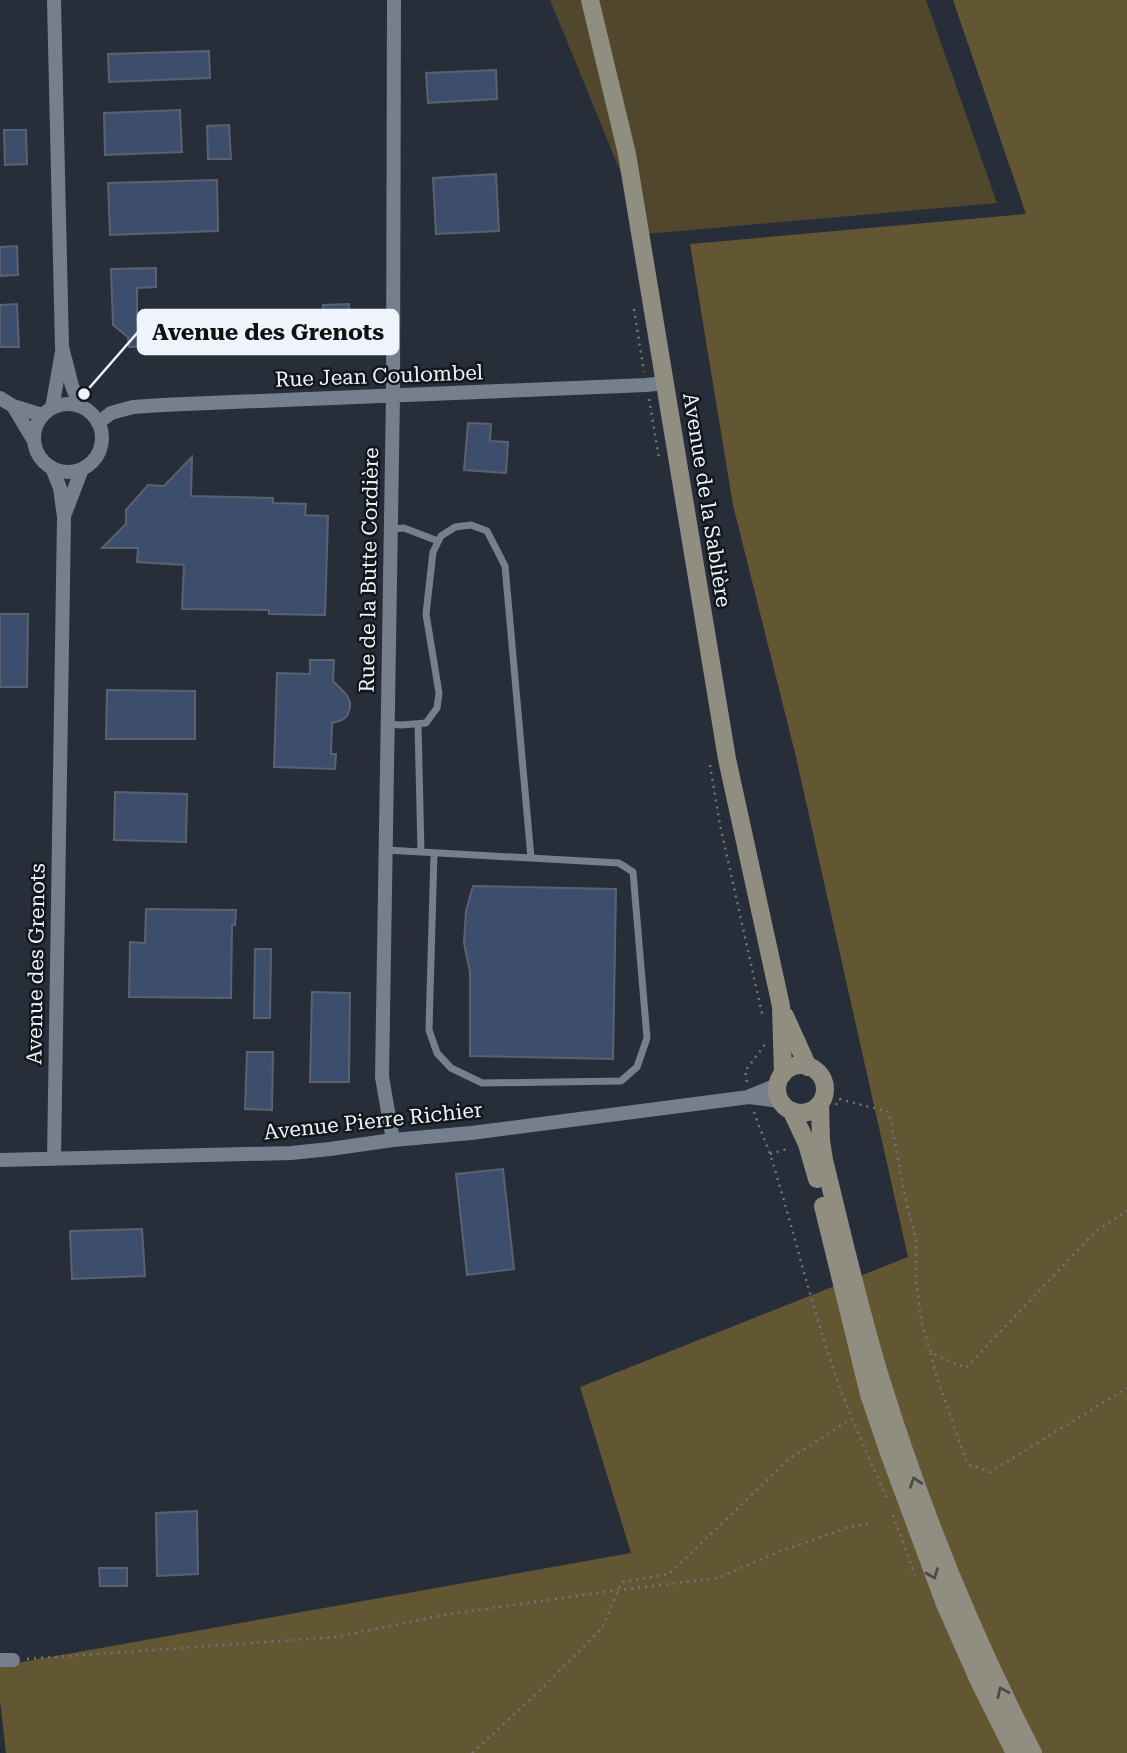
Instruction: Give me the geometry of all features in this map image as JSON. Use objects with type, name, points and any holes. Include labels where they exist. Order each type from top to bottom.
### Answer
[{"type":"main road","name":"Avenue de la Sablière","points":[[590,0],[627,154],[727,759],[781,1006],[783,1093]]},
{"type":"main road","name":"Avenue de la Sablière","points":[[781,1006],[808,1067]]},
{"type":"main road","points":[[1015,1753],[945,1604],[869,1394],[810,1153],[783,1093],[789,1068],[808,1067],[820,1076],[823,1082],[820,1104],[824,1160],[885,1392],[919,1493],[961,1601],[1033,1753]]},
{"type":"main road","points":[[783,1093],[800,1113],[820,1104]]},
{"type":"street","points":[[54,0],[62,347],[80,406]]},
{"type":"street","name":"Rue de la Butte Cordière","points":[[393,1140],[382,1077],[393,396],[394,0]]},
{"type":"street","points":[[34,441],[36,426],[47,412],[62,347]]},
{"type":"street","name":"Rue Jean Coulombel","points":[[98,423],[111,413],[133,407],[665,383]]},
{"type":"street","points":[[7,402],[47,412],[68,404],[80,406],[91,413],[102,432],[99,453],[92,463],[75,472],[52,468],[37,452],[34,441],[7,402]]},
{"type":"street","name":"Avenue des Grenots","points":[[52,468],[60,488],[64,517],[54,1159]]},
{"type":"street","name":"Avenue des Grenots","points":[[64,517],[82,469]]},
{"type":"street","name":"Avenue Pierre Richier","points":[[0,1160],[292,1153],[783,1093]]},
{"type":"lane","points":[[387,724],[426,723],[437,708],[439,693],[426,614],[433,552],[438,541],[455,527],[471,525],[487,531],[505,566],[531,858]]},
{"type":"lane","points":[[391,530],[404,528],[438,541]]},
{"type":"lane","points":[[418,724],[421,852]]},
{"type":"lane","points":[[386,850],[618,863],[633,872],[647,1038],[638,1068],[621,1081],[482,1083],[451,1068],[437,1053],[429,1030],[434,853]]},
{"type":"path","points":[[634,305],[659,461]]},
{"type":"path","points":[[709,759],[719,825],[764,1021]]},
{"type":"path","points":[[472,1753],[533,1698],[602,1628],[622,1582],[668,1574],[789,1459],[851,1419],[809,1291],[770,1154],[749,1097],[746,1071],[764,1046],[764,1034]]},
{"type":"path","points":[[839,1099],[889,1112],[916,1240],[921,1321],[934,1371],[967,1464],[990,1472],[1127,1388]]},
{"type":"path","points":[[931,1353],[966,1368],[1095,1232],[1127,1211]]},
{"type":"path","points":[[7,1660],[336,1637],[443,1615],[718,1578],[778,1552],[846,1528],[871,1523]]},
{"type":"shaded area","points":[[550,0],[926,0],[997,203],[646,234]]},
{"type":"shaded area","points":[[953,0],[1127,0],[1127,1753],[6,1753],[0,1700],[0,1666],[631,1553],[580,1387],[908,1257],[795,753],[733,505],[690,244],[1026,214]]},
{"type":"building","points":[[209,51],[210,78],[109,82],[108,54]]},
{"type":"building","points":[[496,70],[497,99],[428,103],[426,73]]},
{"type":"building","points":[[180,110],[182,152],[105,155],[104,113]]},
{"type":"building","points":[[229,125],[231,159],[208,159],[207,126]]},
{"type":"building","points":[[4,130],[26,130],[27,164],[5,165]]},
{"type":"building","points":[[496,174],[499,231],[436,234],[433,178]]},
{"type":"building","points":[[217,180],[218,231],[110,235],[108,183]]},
{"type":"building","points":[[17,246],[18,275],[0,276],[0,247]]},
{"type":"building","points":[[156,268],[156,287],[137,288],[137,323],[164,323],[164,346],[129,347],[128,337],[113,325],[111,269]]},
{"type":"building","points":[[17,304],[19,347],[0,347],[0,305]]},
{"type":"building","points":[[349,304],[349,334],[342,342],[334,342],[334,351],[309,352],[309,335],[323,334],[323,305]]},
{"type":"building","points":[[468,423],[491,424],[490,441],[508,442],[506,473],[464,470]]},
{"type":"building","points":[[192,457],[191,496],[273,498],[273,503],[306,504],[305,515],[328,516],[325,615],[269,614],[269,610],[182,609],[184,565],[137,562],[138,548],[102,548],[126,524],[126,510],[148,485],[164,486]]},
{"type":"building","points":[[0,614],[28,614],[27,687],[0,687]]},
{"type":"building","points":[[310,660],[334,660],[333,681],[350,702],[347,716],[332,723],[331,754],[336,754],[335,769],[274,767],[277,673],[310,674]]},
{"type":"building","points":[[107,690],[195,691],[195,739],[106,739]]},
{"type":"building","points":[[115,792],[187,794],[186,842],[114,840]]},
{"type":"building","points":[[473,886],[616,889],[613,1059],[470,1056],[470,972],[464,943],[466,911]]},
{"type":"building","points":[[146,909],[236,910],[235,925],[232,925],[231,998],[129,997],[130,942],[145,943]]},
{"type":"building","points":[[255,949],[271,949],[270,1018],[254,1018]]},
{"type":"building","points":[[312,992],[350,993],[349,1082],[310,1082]]},
{"type":"building","points":[[247,1052],[273,1052],[272,1110],[245,1109]]},
{"type":"building","points":[[503,1169],[514,1269],[467,1275],[456,1174]]},
{"type":"building","points":[[142,1229],[145,1276],[72,1279],[70,1231]]},
{"type":"building","points":[[197,1511],[198,1574],[157,1576],[156,1513]]},
{"type":"building","points":[[99,1568],[127,1568],[127,1586],[100,1586]]},
{"type":"place","name":"Avenue des Grenots","points":[[84,394]]}]
